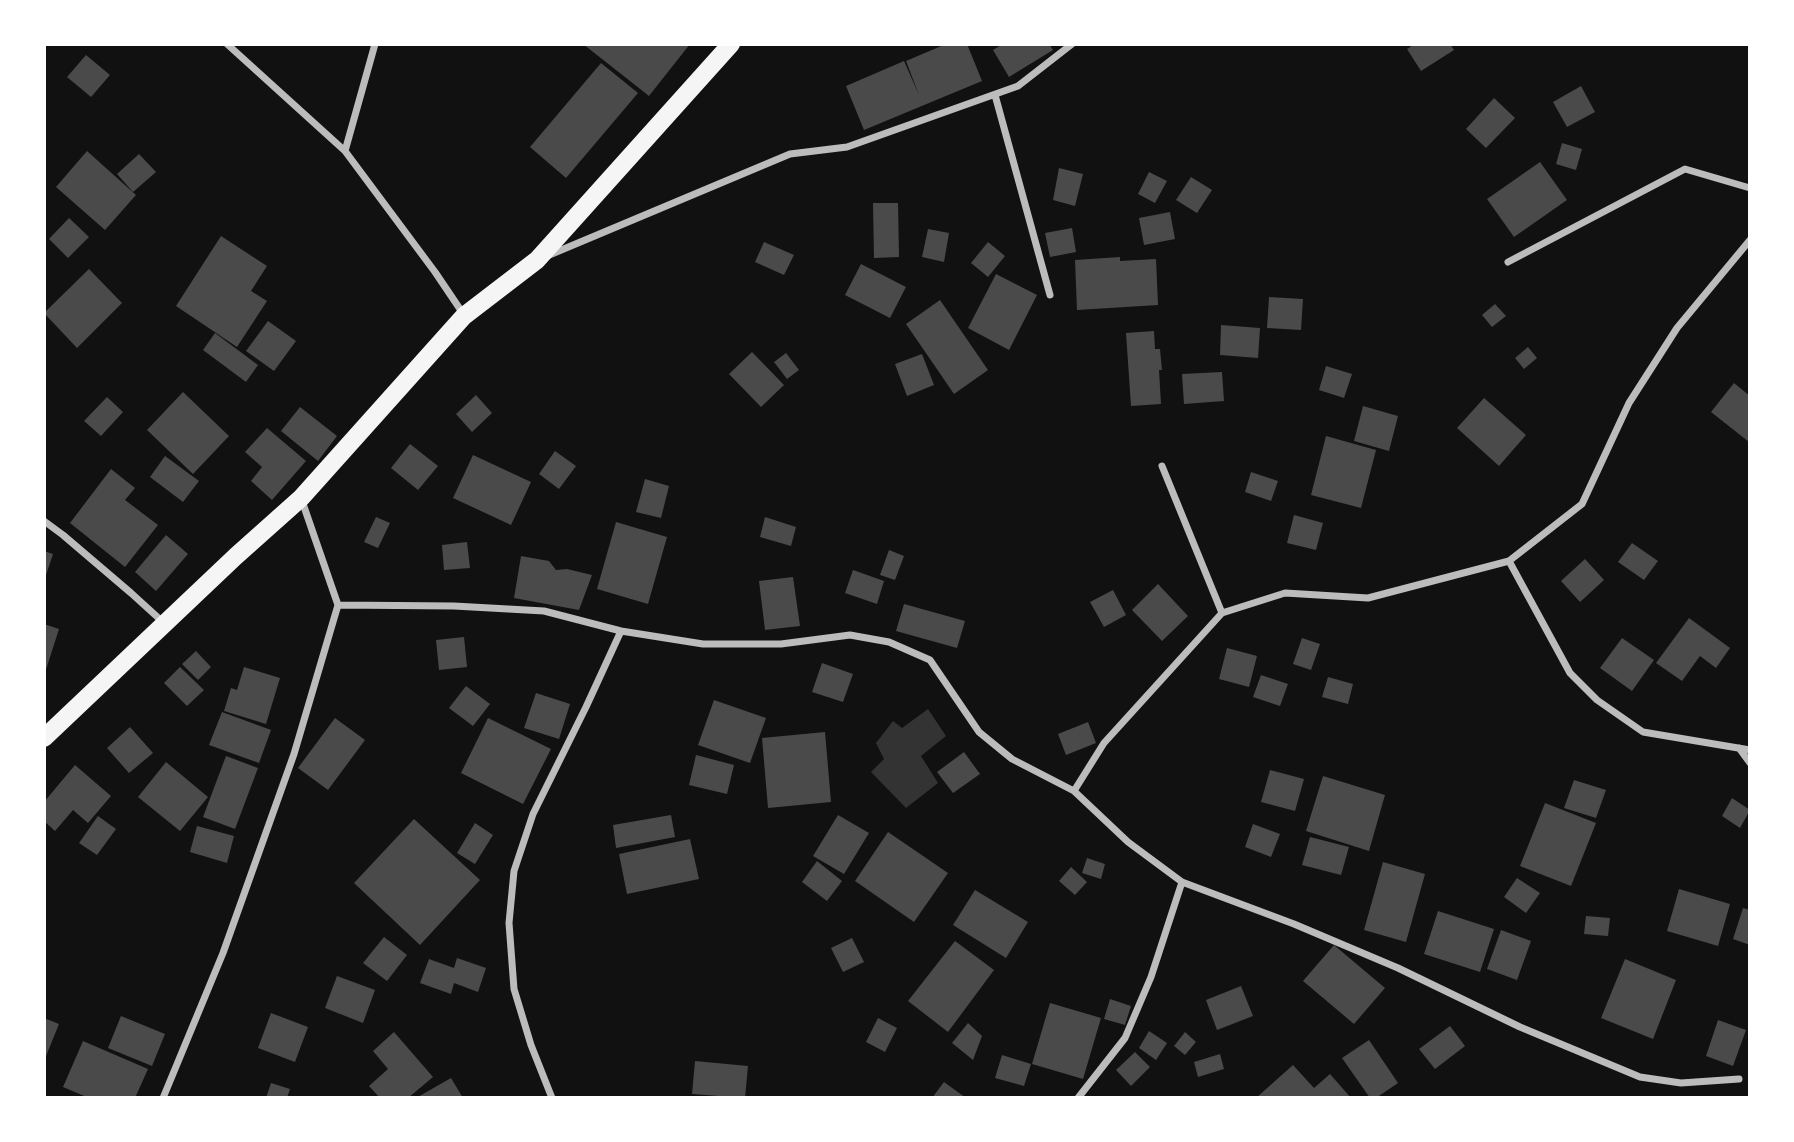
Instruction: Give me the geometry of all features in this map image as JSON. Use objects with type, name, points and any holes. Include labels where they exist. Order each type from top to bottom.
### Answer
[{"type":"main road","points":[[44,738],[301,498],[464,316],[537,260],[731,44]]},
{"type":"street","points":[[227,44],[345,151],[435,272],[464,316]]},
{"type":"street","points":[[345,151],[375,44]]},
{"type":"street","points":[[537,260],[790,154],[848,147],[1018,86],[1072,44]]},
{"type":"street","points":[[995,94],[1050,296]]},
{"type":"street","points":[[1508,262],[1685,169],[1750,188]]},
{"type":"street","points":[[1074,791],[1104,743],[1222,613],[1285,593],[1368,598],[1509,561],[1582,504],[1629,403],[1677,328],[1750,240]]},
{"type":"street","points":[[1162,466],[1222,613]]},
{"type":"street","points":[[163,1098],[223,953],[294,754],[338,605],[301,498]]},
{"type":"street","points":[[44,521],[164,624]]},
{"type":"street","points":[[1509,561],[1570,673],[1597,700],[1643,732],[1750,750]]},
{"type":"street","points":[[338,605],[454,606],[544,611],[621,631],[703,644],[781,643],[850,635],[889,642],[930,660],[979,732],[1012,759],[1074,791],[1128,842],[1182,882],[1294,924],[1398,968],[1520,1027],[1640,1077],[1681,1083],[1739,1079]]},
{"type":"street","points":[[552,1098],[531,1045],[514,989],[509,923],[514,871],[533,814],[621,631]]},
{"type":"street","points":[[1739,748],[1750,763]]},
{"type":"street","points":[[1078,1098],[1125,1038],[1152,977],[1182,882]]},
{"type":"shaded area","points":[[928,709],[946,736],[921,756],[938,783],[906,808],[871,772],[884,759],[876,743],[893,721],[902,728]]},
{"type":"building","points":[[583,44],[690,44],[649,96]]},
{"type":"building","points":[[946,44],[967,44],[982,81],[864,130],[846,86],[904,61],[919,95],[906,61]]},
{"type":"building","points":[[1003,44],[1049,44],[1053,50],[1009,77],[993,50]]},
{"type":"building","points":[[1415,44],[1450,44],[1454,50],[1421,71],[1407,49]]},
{"type":"building","points":[[86,55],[110,75],[91,97],[67,77]]},
{"type":"building","points":[[601,63],[638,93],[566,178],[530,147]]},
{"type":"building","points":[[1581,86],[1595,112],[1567,127],[1553,102]]},
{"type":"building","points":[[1494,98],[1515,118],[1486,148],[1466,129]]},
{"type":"building","points":[[1562,143],[1582,149],[1576,170],[1556,164]]},
{"type":"building","points":[[87,151],[136,195],[105,230],[56,187]]},
{"type":"building","points":[[139,154],[156,172],[133,192],[117,174]]},
{"type":"building","points":[[1540,162],[1567,200],[1514,237],[1487,199]]},
{"type":"building","points":[[1059,168],[1083,174],[1075,206],[1053,200]]},
{"type":"building","points":[[1149,172],[1167,181],[1155,203],[1138,194]]},
{"type":"building","points":[[1191,177],[1212,190],[1197,213],[1176,200]]},
{"type":"building","points":[[873,203],[898,203],[899,257],[874,258]]},
{"type":"building","points":[[1170,212],[1175,239],[1144,245],[1139,218]]},
{"type":"building","points":[[69,218],[89,237],[68,258],[49,239]]},
{"type":"building","points":[[1072,228],[1076,252],[1050,257],[1045,233]]},
{"type":"building","points":[[928,229],[949,233],[944,262],[922,257]]},
{"type":"building","points":[[221,236],[267,266],[251,291],[267,301],[237,347],[176,306]]},
{"type":"building","points":[[764,242],[794,255],[784,275],[755,262]]},
{"type":"building","points":[[988,242],[1005,256],[988,277],[971,263]]},
{"type":"building","points":[[1120,257],[1120,261],[1156,259],[1158,305],[1077,310],[1075,260]]},
{"type":"building","points":[[861,264],[906,287],[890,318],[845,295]]},
{"type":"building","points":[[89,269],[122,303],[77,348],[44,313]]},
{"type":"building","points":[[996,274],[1037,295],[1009,350],[968,328]]},
{"type":"building","points":[[1269,297],[1303,299],[1301,330],[1267,328]]},
{"type":"building","points":[[940,300],[988,370],[954,394],[906,324]]},
{"type":"building","points":[[1495,304],[1506,316],[1492,327],[1482,315]]},
{"type":"building","points":[[268,321],[296,341],[274,371],[246,351]]},
{"type":"building","points":[[1221,325],[1260,328],[1258,358],[1220,355]]},
{"type":"building","points":[[1154,331],[1155,349],[1160,349],[1161,404],[1131,406],[1126,333]]},
{"type":"building","points":[[215,333],[258,365],[246,382],[203,350]]},
{"type":"building","points":[[1528,347],[1537,358],[1524,369],[1515,358]]},
{"type":"building","points":[[752,352],[784,385],[761,407],[729,374]]},
{"type":"building","points":[[786,353],[799,370],[787,379],[774,362]]},
{"type":"building","points":[[922,354],[934,385],[907,396],[895,364]]},
{"type":"building","points":[[1326,366],[1352,374],[1344,398],[1319,390]]},
{"type":"building","points":[[1222,372],[1224,401],[1184,404],[1182,374]]},
{"type":"building","points":[[1734,383],[1750,396],[1749,442],[1711,412]]},
{"type":"building","points":[[183,392],[229,436],[193,474],[147,430]]},
{"type":"building","points":[[476,395],[492,413],[472,432],[456,414]]},
{"type":"building","points":[[107,397],[123,412],[101,436],[84,421]]},
{"type":"building","points":[[1484,398],[1526,435],[1499,466],[1457,428]]},
{"type":"building","points":[[1363,406],[1398,416],[1389,451],[1354,441]]},
{"type":"building","points":[[300,407],[337,436],[318,461],[281,431]]},
{"type":"building","points":[[267,428],[306,461],[272,500],[251,481],[262,467],[245,452]]},
{"type":"building","points":[[1326,436],[1376,450],[1361,508],[1311,495]]},
{"type":"building","points":[[410,444],[438,466],[418,490],[391,468]]},
{"type":"building","points":[[555,451],[576,466],[559,489],[539,474]]},
{"type":"building","points":[[473,455],[531,482],[511,525],[453,498]]},
{"type":"building","points":[[165,456],[199,481],[183,502],[150,477]]},
{"type":"building","points":[[111,469],[135,488],[125,500],[158,525],[125,567],[70,523]]},
{"type":"building","points":[[1251,472],[1278,481],[1271,501],[1245,492]]},
{"type":"building","points":[[645,479],[669,486],[661,518],[636,512]]},
{"type":"building","points":[[1294,515],[1323,523],[1316,550],[1287,543]]},
{"type":"building","points":[[376,517],[390,523],[378,548],[364,542]]},
{"type":"building","points":[[765,517],[796,527],[791,546],[760,537]]},
{"type":"building","points":[[616,522],[667,537],[648,604],[597,589]]},
{"type":"building","points":[[166,535],[188,554],[156,591],[135,572]]},
{"type":"building","points":[[467,542],[470,568],[444,570],[442,545]]},
{"type":"building","points":[[1632,543],[1658,561],[1644,580],[1618,562]]},
{"type":"building","points":[[889,550],[904,556],[895,580],[880,575]]},
{"type":"building","points":[[44,551],[53,554],[44,581]]},
{"type":"building","points":[[521,556],[549,561],[556,570],[567,569],[592,575],[579,610],[514,598]]},
{"type":"building","points":[[1585,559],[1604,580],[1580,602],[1561,581]]},
{"type":"building","points":[[853,570],[884,581],[877,604],[845,593]]},
{"type":"building","points":[[793,577],[800,626],[765,630],[759,581]]},
{"type":"building","points":[[1158,584],[1188,616],[1162,641],[1132,610]]},
{"type":"building","points":[[1113,590],[1126,615],[1104,627],[1090,602]]},
{"type":"building","points":[[904,604],[965,621],[957,648],[896,631]]},
{"type":"building","points":[[1689,618],[1730,648],[1716,668],[1700,656],[1682,681],[1656,663]]},
{"type":"building","points":[[44,624],[59,629],[44,676]]},
{"type":"building","points":[[464,637],[467,667],[439,670],[436,640]]},
{"type":"building","points":[[1302,638],[1320,644],[1311,670],[1293,664]]},
{"type":"building","points":[[1622,638],[1654,660],[1632,691],[1600,668]]},
{"type":"building","points":[[1227,648],[1257,656],[1249,687],[1219,679]]},
{"type":"building","points":[[196,651],[211,667],[198,680],[182,664]]},
{"type":"building","points":[[822,663],[853,674],[843,702],[812,692]]},
{"type":"building","points":[[180,667],[204,690],[187,706],[164,683]]},
{"type":"building","points":[[244,667],[280,678],[266,724],[224,711],[231,688],[237,690]]},
{"type":"building","points":[[1261,675],[1288,684],[1280,706],[1253,697]]},
{"type":"building","points":[[1328,677],[1353,684],[1348,704],[1322,697]]},
{"type":"building","points":[[466,686],[490,704],[473,726],[449,708]]},
{"type":"building","points":[[536,693],[570,704],[559,739],[524,728]]},
{"type":"building","points":[[714,700],[766,718],[750,763],[698,745]]},
{"type":"building","points":[[222,712],[271,730],[259,763],[209,745]]},
{"type":"building","points":[[335,718],[365,740],[328,790],[298,768]]},
{"type":"building","points":[[488,718],[551,749],[523,804],[461,773]]},
{"type":"building","points":[[1088,722],[1096,743],[1066,755],[1058,734]]},
{"type":"building","points":[[130,727],[153,753],[129,773],[107,748]]},
{"type":"building","points":[[825,732],[831,802],[768,808],[762,738]]},
{"type":"building","points":[[964,752],[980,774],[953,793],[937,772]]},
{"type":"building","points":[[696,755],[734,765],[727,794],[689,785]]},
{"type":"building","points":[[226,756],[258,768],[235,829],[203,817]]},
{"type":"building","points":[[166,762],[208,797],[180,831],[138,797]]},
{"type":"building","points":[[75,765],[111,796],[88,823],[73,810],[55,831],[44,821],[44,802]]},
{"type":"building","points":[[1270,770],[1304,779],[1295,811],[1261,802]]},
{"type":"building","points":[[1323,776],[1385,795],[1369,851],[1306,831]]},
{"type":"building","points":[[1574,780],[1606,790],[1596,818],[1564,808]]},
{"type":"building","points":[[1732,798],[1750,810],[1740,828],[1722,816]]},
{"type":"building","points":[[1545,803],[1596,823],[1571,886],[1520,866]]},
{"type":"building","points":[[671,815],[675,837],[616,848],[613,825]]},
{"type":"building","points":[[838,815],[869,833],[844,874],[813,856]]},
{"type":"building","points":[[98,816],[116,829],[97,855],[79,843]]},
{"type":"building","points":[[414,819],[480,880],[420,945],[354,883]]},
{"type":"building","points":[[475,823],[493,835],[475,864],[457,853]]},
{"type":"building","points":[[1253,824],[1280,834],[1271,857],[1245,847]]},
{"type":"building","points":[[197,826],[234,836],[227,863],[190,852]]},
{"type":"building","points":[[888,832],[948,873],[914,922],[855,881]]},
{"type":"building","points":[[1310,837],[1349,847],[1341,875],[1302,865]]},
{"type":"building","points":[[690,839],[699,879],[627,894],[619,854]]},
{"type":"building","points":[[1087,858],[1105,864],[1101,879],[1082,873]]},
{"type":"building","points":[[817,861],[842,881],[827,901],[802,882]]},
{"type":"building","points":[[1383,862],[1425,874],[1406,942],[1364,930]]},
{"type":"building","points":[[1071,867],[1087,882],[1075,895],[1059,881]]},
{"type":"building","points":[[1517,878],[1540,893],[1526,913],[1504,897]]},
{"type":"building","points":[[1679,889],[1730,904],[1718,946],[1667,931]]},
{"type":"building","points":[[975,890],[1028,922],[1006,958],[953,925]]},
{"type":"building","points":[[1743,908],[1750,910],[1750,945],[1733,939]]},
{"type":"building","points":[[1438,911],[1494,929],[1480,972],[1424,954]]},
{"type":"building","points":[[1586,916],[1610,918],[1608,936],[1584,934]]},
{"type":"building","points":[[1501,930],[1531,941],[1517,980],[1487,969]]},
{"type":"building","points":[[384,937],[407,955],[387,981],[363,963]]},
{"type":"building","points":[[852,938],[864,962],[843,972],[831,948]]},
{"type":"building","points":[[955,941],[994,970],[948,1032],[908,1001]]},
{"type":"building","points":[[1334,945],[1385,988],[1354,1024],[1303,981]]},
{"type":"building","points":[[457,958],[486,968],[478,992],[454,983],[451,994],[420,983],[429,959],[454,968]]},
{"type":"building","points":[[1625,959],[1676,980],[1653,1039],[1601,1018]]},
{"type":"building","points":[[337,976],[375,990],[363,1023],[325,1008]]},
{"type":"building","points":[[1241,986],[1253,1016],[1217,1030],[1206,1000]]},
{"type":"building","points":[[1110,999],[1131,1006],[1125,1025],[1104,1019]]},
{"type":"building","points":[[1050,1003],[1101,1018],[1083,1079],[1032,1064]]},
{"type":"building","points":[[271,1013],[308,1027],[295,1062],[258,1048]]},
{"type":"building","points":[[121,1016],[165,1034],[152,1066],[108,1048]]},
{"type":"building","points":[[44,1018],[59,1024],[44,1061]]},
{"type":"building","points":[[878,1018],[897,1028],[885,1052],[866,1042]]},
{"type":"building","points":[[1718,1020],[1746,1030],[1733,1066],[1706,1056]]},
{"type":"building","points":[[968,1023],[982,1036],[973,1060],[952,1043]]},
{"type":"building","points":[[1450,1026],[1465,1046],[1435,1069],[1419,1049]]},
{"type":"building","points":[[1149,1031],[1167,1043],[1156,1060],[1139,1048]]},
{"type":"building","points":[[394,1032],[433,1077],[408,1098],[380,1098],[369,1086],[388,1069],[373,1051]]},
{"type":"building","points":[[1185,1032],[1196,1042],[1185,1055],[1174,1046]]},
{"type":"building","points":[[1369,1040],[1398,1083],[1376,1098],[1370,1098],[1342,1058]]},
{"type":"building","points":[[83,1041],[148,1069],[135,1098],[89,1098],[63,1087]]},
{"type":"building","points":[[1135,1052],[1150,1067],[1131,1086],[1116,1070]]},
{"type":"building","points":[[1220,1054],[1224,1069],[1198,1077],[1194,1062]]},
{"type":"building","points":[[1002,1055],[1031,1064],[1024,1086],[995,1078]]},
{"type":"building","points":[[695,1061],[748,1066],[745,1098],[692,1094]]},
{"type":"building","points":[[1293,1065],[1314,1088],[1330,1074],[1351,1098],[1256,1098]]},
{"type":"building","points":[[451,1078],[463,1098],[416,1098]]},
{"type":"building","points":[[944,1082],[966,1098],[932,1098]]},
{"type":"building","points":[[271,1083],[290,1089],[287,1098],[266,1098]]}]
